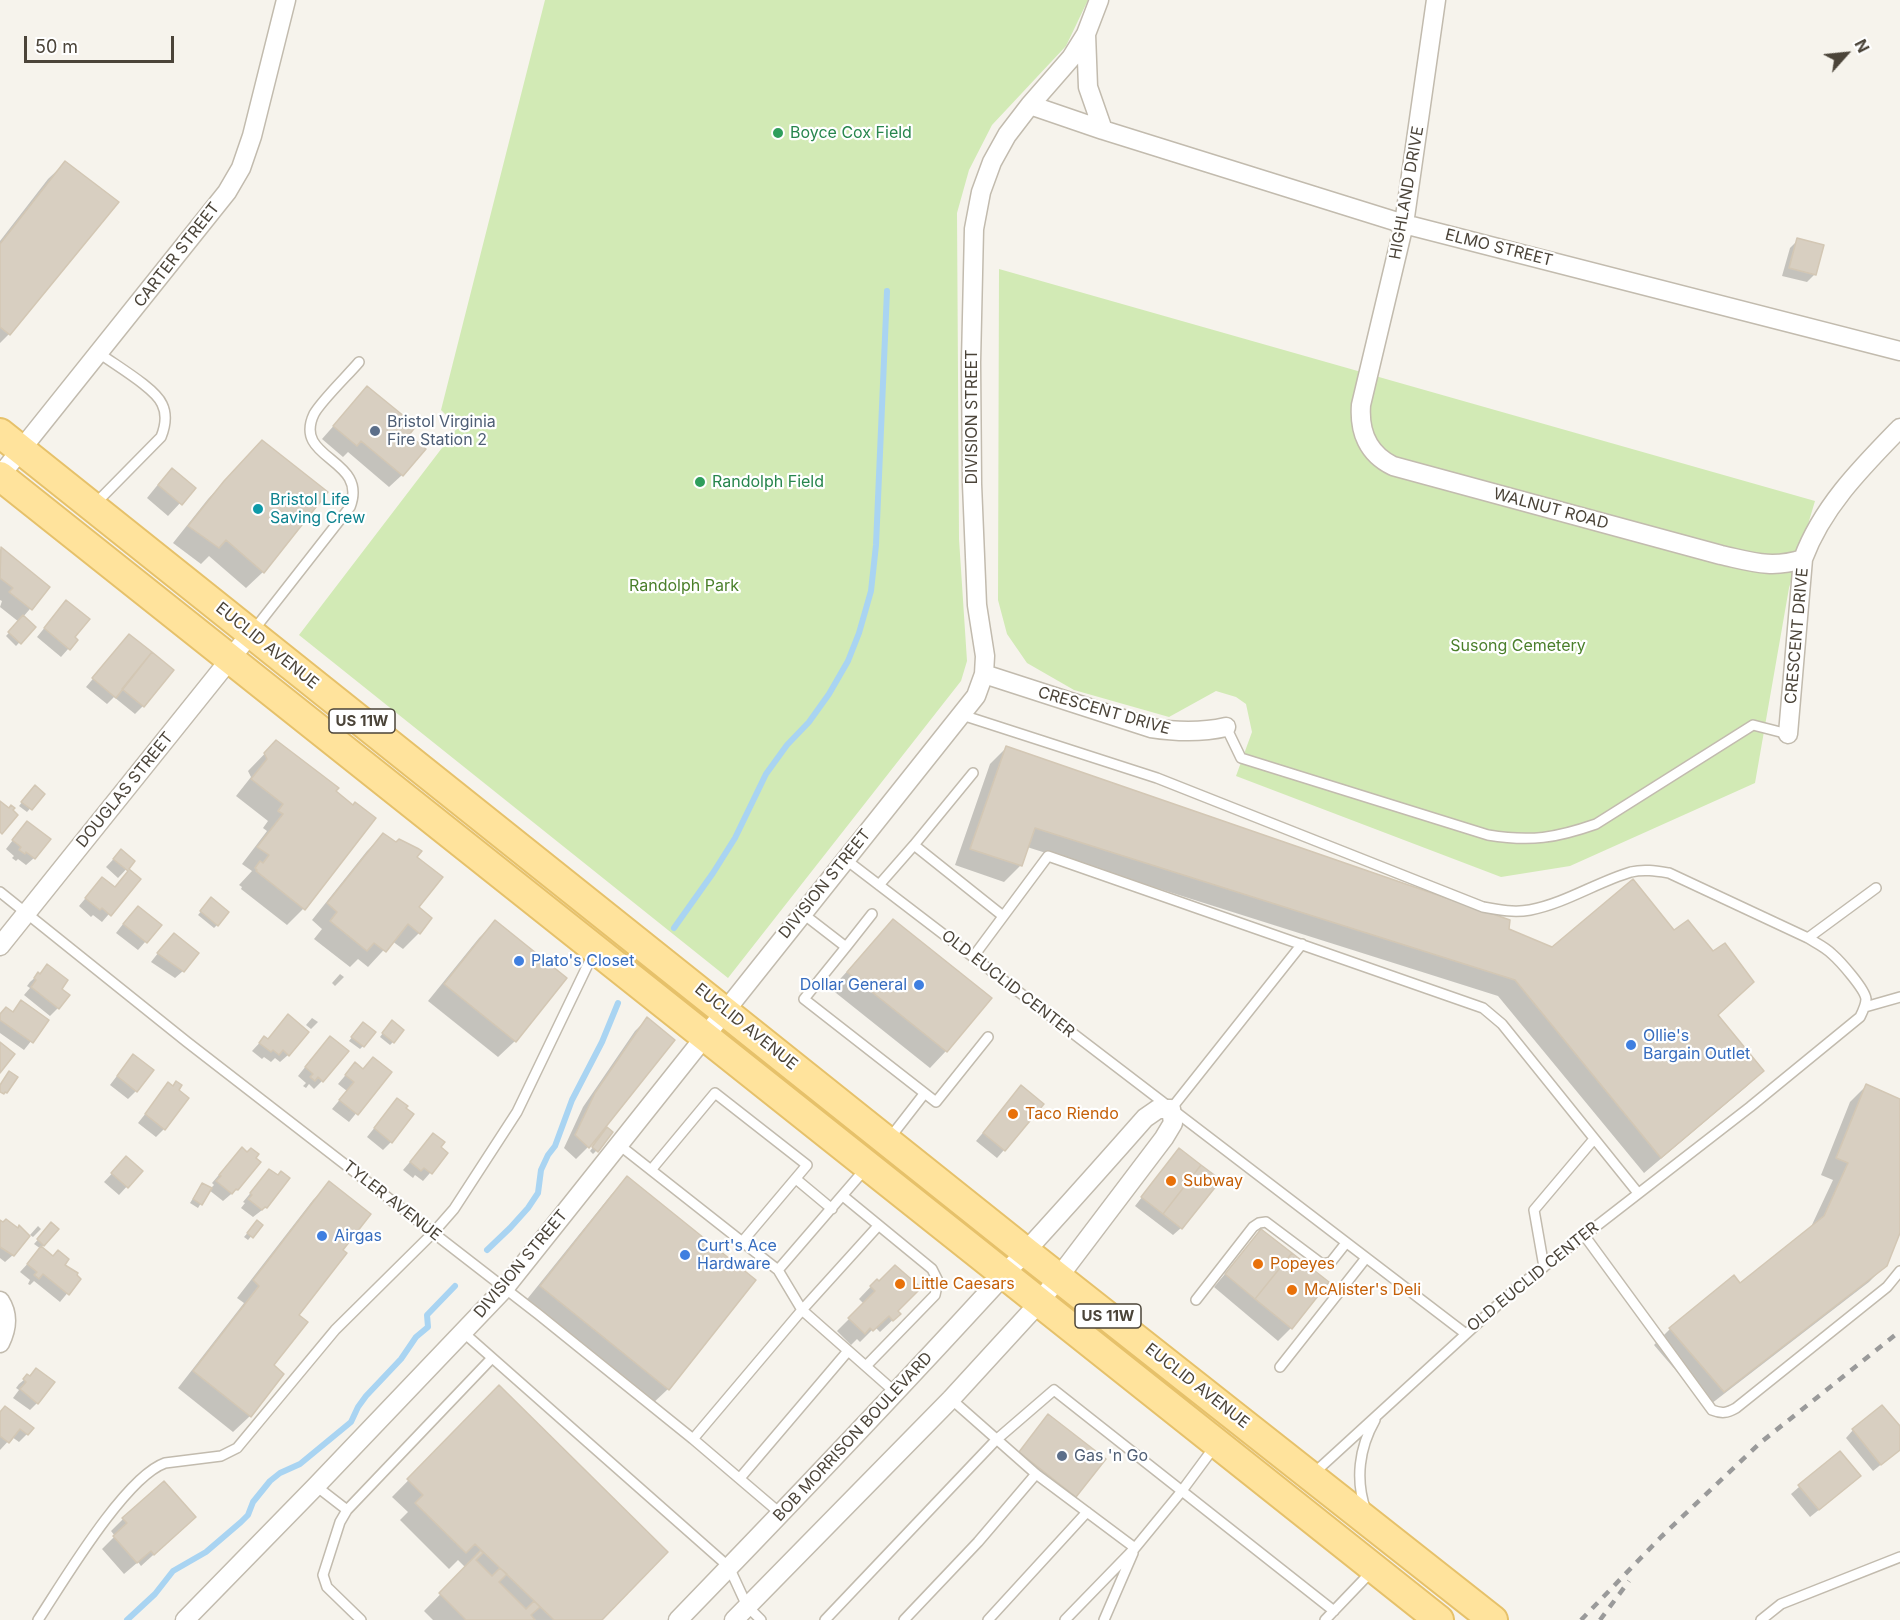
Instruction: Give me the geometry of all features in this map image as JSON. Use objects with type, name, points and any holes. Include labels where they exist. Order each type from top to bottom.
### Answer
[{"type":"main road","name":"EUCLID AVENUE","points":[[11,442],[1026,1252],[1493,1620]]},
{"type":"main road","name":"EUCLID AVENUE","points":[[0,476],[1439,1620]]},
{"type":"street","name":"CARTER STREET","points":[[0,476],[11,442],[99,353],[227,192],[241,168],[252,136],[286,0]]},
{"type":"street","name":"DIVISION STREET","points":[[185,1620],[464,1333],[504,1288],[976,696],[984,674],[985,656],[977,605],[972,484],[971,362],[974,229],[981,192],[992,162],[1007,135],[1071,58],[1086,34],[1099,0]]},
{"type":"street","name":"HIGHLAND DRIVE","points":[[1366,385],[1404,224],[1436,0]]},
{"type":"street","points":[[1086,34],[1088,87],[1102,130]]},
{"type":"street","name":"ELMO STREET","points":[[1030,105],[1102,130],[1404,224],[1900,351]]},
{"type":"street","name":"WALNUT ROAD","points":[[1366,385],[1360,422],[1364,437],[1374,454],[1393,466],[1721,555],[1768,565],[1784,565],[1803,559]]},
{"type":"street","name":"CRESCENT DRIVE","points":[[1788,734],[1803,559],[1811,537],[1864,465],[1900,428]]},
{"type":"street","name":"DOUGLAS STREET","points":[[0,946],[251,633]]},
{"type":"street","name":"CRESCENT DRIVE","points":[[984,674],[1151,728],[1178,732],[1210,731],[1226,727]]},
{"type":"street","points":[[734,1620],[951,1399],[1039,1304],[1164,1138],[1173,1123],[1171,1109],[1158,1109],[1145,1118],[1026,1252]]},
{"type":"street","name":"BOB MORRISON BOULEVARD","points":[[678,1620],[1026,1252]]},
{"type":"street","points":[[0,1301],[7,1317],[6,1330],[0,1343]]},
{"type":"lane","points":[[93,506],[161,437],[165,414],[155,394],[99,353]]},
{"type":"lane","points":[[251,633],[350,507],[354,497],[353,485],[348,475],[317,448],[311,437],[311,425],[315,413],[359,362]]},
{"type":"lane","points":[[962,715],[1157,778],[1484,907],[1506,911],[1528,911],[1550,905],[1632,872],[1650,870],[1669,873],[1808,938],[1834,956],[1864,992],[1865,1006],[1900,997]]},
{"type":"lane","points":[[1226,727],[1241,758],[1488,835],[1517,840],[1569,834],[1596,824],[1753,724],[1788,734]]},
{"type":"lane","points":[[879,885],[973,773]]},
{"type":"lane","points":[[914,845],[1004,916]]},
{"type":"lane","points":[[973,957],[1048,856],[1483,1008],[1502,1024],[1638,1193]]},
{"type":"lane","name":"OLD EUCLID CENTER","points":[[845,859],[1466,1334],[1514,1290],[1750,1107],[1860,1017],[1865,1006]]},
{"type":"lane","points":[[1808,938],[1876,888]]},
{"type":"lane","name":"TYLER AVENUE","points":[[0,892],[178,1035],[538,1314],[693,1439],[780,1514]]},
{"type":"lane","points":[[802,913],[846,947]]},
{"type":"lane","points":[[872,914],[804,999],[936,1102],[988,1037]]},
{"type":"lane","points":[[1171,1109],[1302,944]]},
{"type":"lane","points":[[39,1620],[104,1521],[142,1477],[156,1466],[165,1463],[221,1456],[237,1448],[335,1330],[433,1233],[454,1209],[517,1112],[596,950]]},
{"type":"lane","points":[[651,1170],[715,1093],[807,1164],[742,1242]]},
{"type":"lane","points":[[888,1141],[924,1094]]},
{"type":"lane","points":[[1544,1267],[1534,1210],[1594,1139]]},
{"type":"lane","points":[[618,1144],[778,1270],[802,1310],[895,1392]]},
{"type":"lane","points":[[778,1270],[868,1166]]},
{"type":"lane","points":[[796,1179],[832,1209]]},
{"type":"lane","points":[[843,1196],[932,1269],[938,1281],[935,1295],[866,1366]]},
{"type":"lane","points":[[1196,1300],[1253,1227],[1259,1223],[1266,1222],[1322,1264],[1331,1262],[1346,1243]]},
{"type":"lane","points":[[693,1439],[802,1310],[878,1226]]},
{"type":"lane","points":[[1584,1235],[1712,1410],[1719,1413],[1727,1413],[1736,1408],[1887,1287],[1900,1271]]},
{"type":"lane","points":[[1280,1367],[1366,1258]]},
{"type":"lane","points":[[464,1333],[729,1567],[747,1606],[761,1620]]},
{"type":"lane","points":[[1311,1476],[1466,1334]]},
{"type":"lane","points":[[740,1478],[848,1351]]},
{"type":"lane","points":[[361,1620],[324,1582],[323,1575],[340,1522],[347,1510],[492,1358]]},
{"type":"lane","points":[[825,1620],[996,1440],[1054,1390],[1334,1611]]},
{"type":"lane","points":[[951,1399],[1036,1474],[1135,1548]]},
{"type":"lane","points":[[1371,1524],[1362,1495],[1359,1473],[1365,1442],[1379,1412]]},
{"type":"lane","points":[[1065,1620],[1135,1548],[1181,1492],[1216,1444]]},
{"type":"lane","points":[[904,1620],[978,1542],[1036,1474]]},
{"type":"lane","points":[[316,1486],[347,1510]]},
{"type":"lane","points":[[988,1620],[1087,1512]]},
{"type":"lane","points":[[1104,1620],[1135,1548]]},
{"type":"lane","points":[[1761,1620],[1781,1604],[1900,1557]]},
{"type":"lane","points":[[1325,1620],[1374,1569]]},
{"type":"green space","name":"Randolph Park","points":[[545,0],[1088,0],[1066,46],[992,125],[969,170],[957,213],[959,539],[967,661],[961,681],[728,978],[299,635],[458,427],[441,410]]},
{"type":"green space","name":"Susong Cemetery","points":[[999,269],[1815,501],[1789,588],[1755,783],[1570,866],[1501,877],[1236,776],[1252,732],[1246,704],[1236,697],[1216,691],[1169,717],[1074,690],[1027,663],[1007,634],[998,600]]},
{"type":"building","points":[[65,161],[119,202],[10,335],[0,327],[0,244]]},
{"type":"building","points":[[1797,238],[1824,245],[1816,275],[1789,268]]},
{"type":"building","name":"Bristol Virginia Fire Station 2","points":[[367,386],[416,426],[409,435],[426,449],[403,476],[361,441],[357,446],[333,426]]},
{"type":"building","name":"Bristol Life Saving Crew","points":[[262,440],[328,492],[264,573],[226,540],[219,548],[188,526],[224,481]]},
{"type":"building","points":[[172,468],[196,488],[182,505],[158,485]]},
{"type":"building","points":[[1,547],[50,587],[32,610],[9,592],[13,588],[0,578]]},
{"type":"building","points":[[66,600],[90,619],[75,637],[78,640],[70,650],[44,628]]},
{"type":"building","points":[[23,615],[36,627],[21,644],[8,632]]},
{"type":"building","points":[[129,634],[152,652],[116,698],[92,678]]},
{"type":"building","points":[[152,652],[174,670],[144,707],[122,689]]},
{"type":"building","points":[[276,740],[339,788],[336,791],[353,805],[355,802],[376,818],[305,910],[255,868],[269,855],[257,847],[283,814],[278,811],[283,804],[251,779],[267,759],[264,753]]},
{"type":"building","points":[[1006,746],[1510,920],[1509,929],[1552,947],[1633,879],[1674,930],[1688,920],[1713,951],[1725,943],[1754,982],[1718,1015],[1764,1071],[1661,1158],[1515,980],[1035,828],[1022,866],[970,849]]},
{"type":"building","points":[[35,785],[45,794],[32,810],[21,802]]},
{"type":"building","points":[[0,801],[9,808],[11,805],[15,808],[13,810],[18,815],[2,834],[0,832]]},
{"type":"building","points":[[27,821],[51,839],[35,859],[19,850],[21,847],[12,840]]},
{"type":"building","points":[[383,833],[396,842],[399,839],[422,851],[417,857],[443,877],[419,907],[432,918],[420,934],[408,924],[386,952],[374,943],[367,951],[330,921],[337,912],[327,903]]},
{"type":"building","points":[[121,849],[135,861],[129,869],[141,879],[111,916],[85,898],[102,877],[115,887],[128,871],[113,859]]},
{"type":"building","points":[[211,897],[229,912],[218,926],[200,911]]},
{"type":"building","points":[[138,906],[162,925],[147,943],[123,924]]},
{"type":"building","name":"Dollar General","points":[[893,919],[992,998],[947,1052],[847,972]]},
{"type":"building","points":[[495,920],[567,978],[516,1042],[444,984]]},
{"type":"building","points":[[174,933],[199,953],[184,972],[157,953]]},
{"type":"building","points":[[47,964],[68,980],[62,989],[70,995],[59,1009],[31,987],[38,972],[40,974]]},
{"type":"building","points":[[21,1000],[49,1020],[33,1043],[0,1020],[0,1014],[6,1007],[13,1012]]},
{"type":"building","points":[[288,1014],[309,1032],[289,1056],[283,1050],[279,1055],[273,1050],[271,1052],[259,1043],[264,1036],[268,1039]]},
{"type":"building","points":[[647,1017],[675,1040],[589,1148],[575,1135],[595,1093]]},
{"type":"building","points":[[392,1020],[404,1030],[394,1043],[382,1033]]},
{"type":"building","points":[[363,1022],[376,1032],[364,1047],[351,1037]]},
{"type":"building","points":[[330,1036],[349,1051],[323,1082],[318,1077],[315,1081],[310,1077],[313,1074],[305,1067]]},
{"type":"building","points":[[0,1042],[15,1054],[0,1073]]},
{"type":"building","points":[[133,1054],[154,1070],[137,1092],[117,1076]]},
{"type":"building","points":[[373,1057],[392,1072],[358,1115],[339,1100],[354,1082],[345,1075],[355,1062],[363,1069]]},
{"type":"building","points":[[9,1071],[18,1077],[4,1094],[0,1092],[0,1085]]},
{"type":"building","points":[[176,1081],[182,1085],[179,1090],[189,1098],[165,1130],[145,1114],[168,1082],[173,1086]]},
{"type":"building","points":[[1866,1084],[1900,1099],[1900,1233],[1887,1266],[1724,1392],[1669,1328],[1734,1275],[1740,1283],[1824,1216],[1848,1163],[1836,1158]]},
{"type":"building","points":[[1021,1085],[1044,1104],[1005,1151],[983,1133]]},
{"type":"building","points":[[397,1098],[414,1114],[392,1143],[374,1128]]},
{"type":"building","points":[[607,1127],[613,1132],[598,1152],[592,1147]]},
{"type":"building","points":[[433,1133],[445,1142],[441,1147],[448,1153],[432,1174],[424,1168],[421,1171],[410,1162]]},
{"type":"building","points":[[242,1147],[247,1152],[251,1148],[259,1154],[256,1158],[261,1162],[232,1194],[216,1181]]},
{"type":"building","name":"Subway","points":[[1179,1148],[1201,1165],[1163,1214],[1141,1197]]},
{"type":"building","points":[[126,1156],[143,1171],[128,1188],[111,1173]]},
{"type":"building","points":[[1201,1165],[1221,1180],[1182,1229],[1163,1214]]},
{"type":"building","points":[[269,1169],[278,1175],[281,1171],[290,1178],[267,1208],[262,1210],[248,1199],[252,1195],[250,1193]]},
{"type":"building","points":[[627,1176],[756,1280],[669,1390],[540,1286]]},
{"type":"building","points":[[329,1181],[371,1214],[343,1250],[347,1253],[299,1315],[308,1322],[274,1365],[284,1374],[251,1417],[193,1371],[259,1286],[253,1280]]},
{"type":"building","points":[[202,1183],[212,1188],[202,1205],[193,1199]]},
{"type":"building","points":[[6,1219],[18,1228],[19,1225],[30,1236],[14,1256],[0,1247],[0,1220],[3,1222]]},
{"type":"building","points":[[257,1220],[263,1225],[253,1238],[247,1233]]},
{"type":"building","points":[[51,1222],[59,1229],[44,1246],[37,1239]]},
{"type":"building","name":"Popeyes","points":[[1261,1229],[1292,1253],[1255,1299],[1225,1274]]},
{"type":"building","points":[[41,1246],[53,1256],[58,1250],[69,1259],[65,1265],[78,1273],[81,1279],[69,1295],[43,1274],[39,1279],[34,1275],[37,1272],[27,1264]]},
{"type":"building","name":"McAlister's Deli","points":[[1292,1253],[1329,1282],[1292,1329],[1255,1299]]},
{"type":"building","points":[[895,1265],[918,1285],[919,1290],[898,1311],[901,1314],[893,1321],[889,1316],[873,1331],[870,1328],[865,1334],[848,1318],[875,1291],[870,1286],[877,1279],[879,1281]]},
{"type":"building","points":[[36,1368],[55,1382],[38,1404],[20,1389],[26,1382],[23,1379],[27,1374],[30,1376]]},
{"type":"building","points":[[499,1385],[668,1552],[602,1620],[554,1620],[475,1544],[466,1553],[415,1503],[423,1495],[407,1479]]},
{"type":"building","points":[[1882,1405],[1900,1426],[1900,1450],[1881,1465],[1852,1429]]},
{"type":"building","points":[[5,1406],[34,1428],[28,1435],[20,1429],[9,1443],[0,1436],[0,1412]]},
{"type":"building","name":"Gas 'n Go","points":[[1048,1414],[1106,1459],[1076,1497],[1019,1452]]},
{"type":"building","points":[[1840,1451],[1861,1476],[1819,1510],[1798,1485]]},
{"type":"building","points":[[164,1481],[196,1517],[154,1555],[151,1551],[137,1563],[113,1536],[127,1523],[122,1518]]},
{"type":"building","points":[[481,1550],[483,1553],[476,1560],[492,1576],[500,1568],[507,1574],[499,1582],[526,1609],[534,1601],[540,1607],[531,1615],[535,1620],[466,1620],[439,1593]]},
{"type":"waterway","points":[[674,928],[735,838],[766,774],[829,694],[848,661],[859,633],[871,591],[876,545],[887,291]]},
{"type":"waterway","points":[[487,1250],[528,1208],[538,1193],[541,1170],[555,1146],[572,1100],[602,1042],[618,1003]]},
{"type":"waterway","points":[[127,1620],[155,1594],[173,1571],[206,1552],[241,1522],[270,1481],[280,1473],[300,1464],[351,1422],[366,1396],[401,1359],[416,1337],[428,1327],[427,1315],[455,1286]]},
{"type":"railway","points":[[1581,1620],[1661,1537],[1760,1443],[1900,1331]]},
{"type":"railway","points":[[1600,1620],[1629,1581]]},
{"type":"place","name":"Boyce Cox Field","points":[[778,133]]},
{"type":"place","name":"Bristol Virginia Fire Station 2","points":[[375,431]]},
{"type":"place","name":"Randolph Field","points":[[700,482]]},
{"type":"place","name":"Bristol Life Saving Crew","points":[[258,509]]},
{"type":"place","name":"Plato's Closet","points":[[519,961]]},
{"type":"place","name":"Dollar General","points":[[919,985]]},
{"type":"place","name":"Ollie's Bargain Outlet","points":[[1631,1045]]},
{"type":"place","name":"Taco Riendo","points":[[1013,1114]]},
{"type":"place","name":"Subway","points":[[1171,1181]]},
{"type":"place","name":"Airgas","points":[[322,1236]]},
{"type":"place","name":"Curt's Ace Hardware","points":[[685,1255]]},
{"type":"place","name":"Popeyes","points":[[1258,1264]]},
{"type":"place","name":"Little Caesars","points":[[900,1284]]},
{"type":"place","name":"McAlister's Deli","points":[[1292,1290]]},
{"type":"place","name":"Gas 'n Go","points":[[1062,1456]]}]
